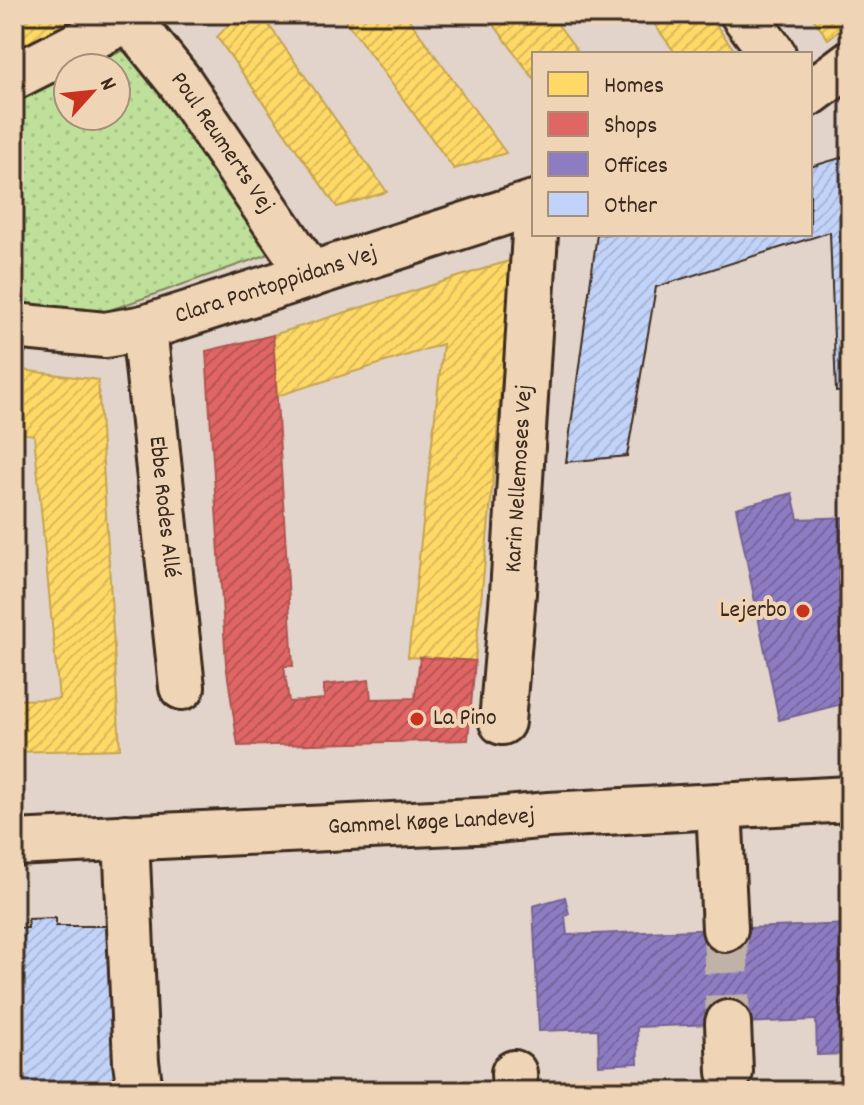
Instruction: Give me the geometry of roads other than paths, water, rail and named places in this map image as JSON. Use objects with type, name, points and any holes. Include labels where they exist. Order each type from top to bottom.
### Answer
[{"type":"street","points":[[743,14],[772,52]]},
{"type":"street","points":[[14,77],[132,16]]},
{"type":"street","name":"Poul Reumerts Vej","points":[[132,16],[311,275]]},
{"type":"street","points":[[812,92],[850,63]]},
{"type":"street","name":"Clara Pontoppidans Vej","points":[[14,326],[105,335],[144,328],[532,204]]},
{"type":"street","name":"Karin Nellemoses Vej","points":[[502,722],[535,236]]},
{"type":"street","name":"Ebbe Rodes Allé","points":[[144,328],[182,687]]},
{"type":"street","name":"Gammel Køge Landevej","points":[[14,843],[850,799]]},
{"type":"street","points":[[719,806],[725,929]]},
{"type":"street","points":[[126,837],[140,1091]]},
{"type":"street","points":[[728,1023],[730,1072]]},
{"type":"tunnel","points":[[725,929],[728,1023]]},
{"type":"place","name":"Lejerbo","points":[[803,611]]},
{"type":"place","name":"La Pino","points":[[417,719]]}]
